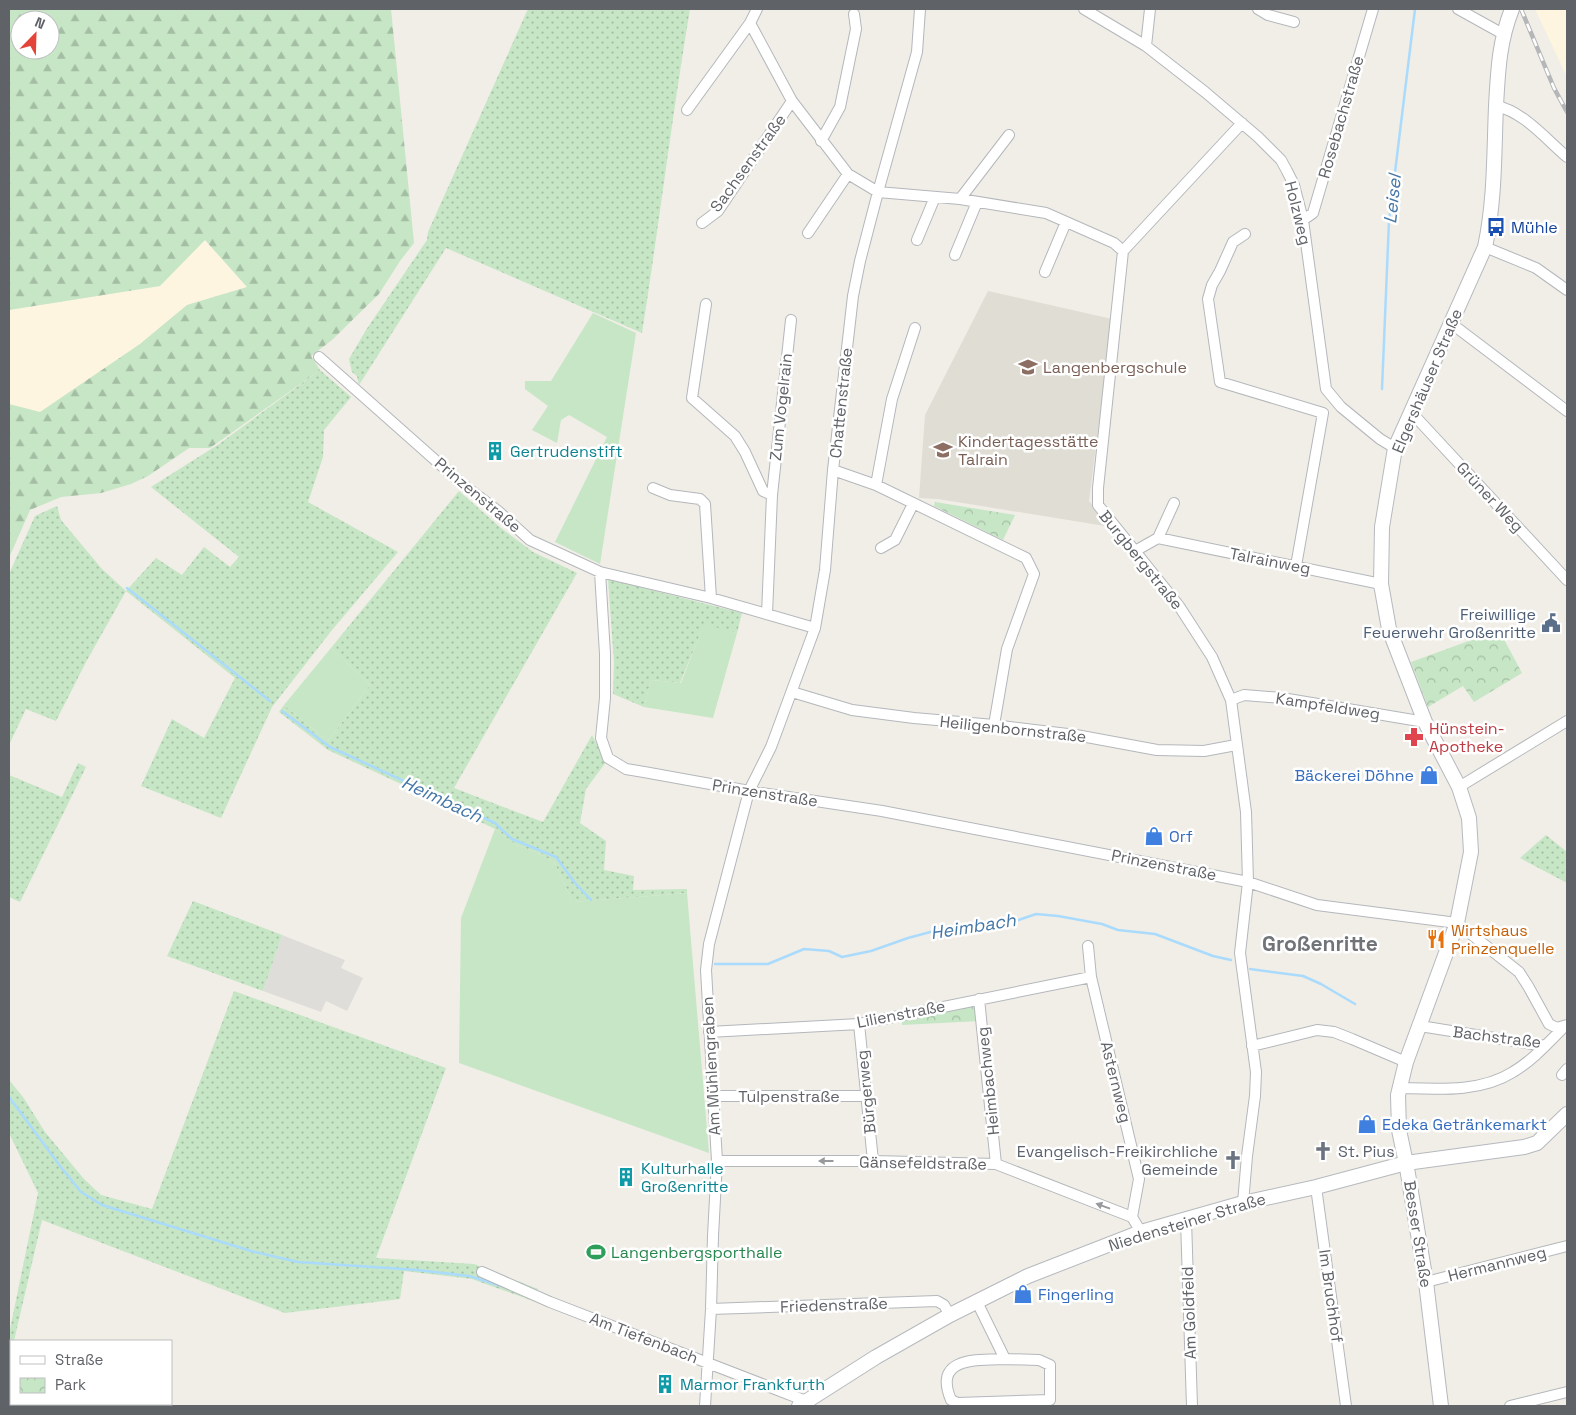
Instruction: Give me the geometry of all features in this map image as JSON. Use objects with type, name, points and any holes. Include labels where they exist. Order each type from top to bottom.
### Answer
[{"type":"street","points":[[688,110],[750,23],[757,9]]},
{"type":"street","name":"Chattenstraße","points":[[749,791],[771,747],[815,628],[824,570],[833,470],[853,296],[878,192],[917,52],[920,9]]},
{"type":"street","name":"Holzweg","points":[[1084,9],[1146,46],[1242,123],[1281,160],[1294,186],[1303,220],[1326,389],[1341,407],[1380,439],[1395,448]]},
{"type":"street","points":[[1146,46],[1150,9]]},
{"type":"street","points":[[1258,9],[1268,15],[1294,22]]},
{"type":"street","name":"Rosebachstraße","points":[[1303,220],[1313,213],[1373,9]]},
{"type":"street","points":[[1458,9],[1503,34]]},
{"type":"street","name":"Elgershäuser Straße","points":[[1457,922],[1471,852],[1469,818],[1459,787],[1425,722],[1389,629],[1382,584],[1382,528],[1395,448],[1485,247],[1491,221],[1498,64],[1503,34],[1512,9]]},
{"type":"street","points":[[821,140],[840,107],[856,29],[854,14]]},
{"type":"street","name":"Sachsenstraße","points":[[750,23],[792,101],[821,140],[848,174],[878,192]]},
{"type":"street","name":"Sachsenstraße","points":[[702,223],[718,211],[792,101]]},
{"type":"street","points":[[1496,106],[1518,114],[1567,157]]},
{"type":"street","points":[[878,192],[960,199],[1046,213],[1114,243],[1122,251],[1242,123]]},
{"type":"street","points":[[960,199],[1009,134]]},
{"type":"street","points":[[808,233],[848,174]]},
{"type":"street","points":[[917,240],[936,197]]},
{"type":"street","points":[[955,255],[977,202]]},
{"type":"street","points":[[1045,272],[1066,222]]},
{"type":"street","points":[[1245,234],[1233,242],[1212,285],[1208,299],[1220,382],[1322,413],[1341,407]]},
{"type":"street","points":[[1485,247],[1536,268],[1567,290]]},
{"type":"street","name":"Burgbergstraße","points":[[1122,251],[1098,488],[1098,505],[1179,606],[1212,656],[1231,700],[1246,812],[1248,882],[1240,953],[1256,1072],[1255,1096],[1246,1156],[1243,1203]]},
{"type":"street","name":"Zum Vogelrain","points":[[706,304],[692,398],[735,436],[745,452],[763,491],[772,495]]},
{"type":"street","name":"Zum Vogelrain","points":[[767,614],[772,495],[791,320]]},
{"type":"street","points":[[1452,324],[1567,411]]},
{"type":"street","points":[[876,485],[892,399],[915,328]]},
{"type":"street","name":"Prinzenstraße","points":[[320,358],[461,483],[498,510],[530,540],[600,572],[605,654],[605,698],[601,738],[608,758],[626,769],[749,791],[882,811],[1248,882],[1317,905],[1457,922]]},
{"type":"street","points":[[1296,566],[1322,413]]},
{"type":"street","name":"Grüner Weg","points":[[1412,413],[1567,580]]},
{"type":"street","points":[[833,470],[876,485],[1026,558],[1034,574],[1007,649],[994,725]]},
{"type":"street","points":[[653,488],[670,495],[700,499],[704,504],[711,598]]},
{"type":"street","points":[[1135,551],[1158,538],[1174,503]]},
{"type":"street","points":[[882,548],[895,540],[913,504]]},
{"type":"street","name":"Talrainweg","points":[[1158,538],[1382,584]]},
{"type":"street","points":[[600,572],[711,598],[815,628]]},
{"type":"street","name":"Heiligenbornstraße","points":[[792,692],[852,710],[1076,735],[1157,750],[1204,751],[1236,745]]},
{"type":"street","name":"Kampfeldweg","points":[[1231,700],[1244,695],[1282,698],[1425,722]]},
{"type":"street","points":[[1459,787],[1567,721]]},
{"type":"street","name":"Am Mühlengraben","points":[[705,1406],[717,1161],[706,970],[709,944],[749,791]]},
{"type":"street","points":[[1457,922],[1519,972],[1549,1024],[1558,1028],[1567,1025]]},
{"type":"street","name":"Besser Straße","points":[[1441,1406],[1426,1282],[1397,1116],[1399,1088],[1406,1062],[1457,922]]},
{"type":"street","name":"Asternweg","points":[[1088,946],[1091,977],[1139,1179],[1132,1217]]},
{"type":"street","name":"Lilienstraße","points":[[709,1032],[858,1024],[1091,977]]},
{"type":"street","name":"Heimbachweg","points":[[979,999],[996,1164]]},
{"type":"street","name":"Bürgerweg","points":[[858,1024],[873,1161]]},
{"type":"street","name":"Bachstraße","points":[[1420,1026],[1545,1046],[1567,1025]]},
{"type":"street","points":[[1252,1046],[1318,1030],[1334,1032],[1406,1062]]},
{"type":"street","points":[[1399,1088],[1463,1088],[1481,1085],[1512,1073],[1545,1046]]},
{"type":"street","name":"Tulpenstraße","points":[[712,1096],[866,1096]]},
{"type":"street","name":"Niedensteiner Straße","points":[[803,1404],[876,1357],[950,1315],[1028,1276],[1141,1232],[1243,1203],[1406,1163],[1519,1148],[1537,1143],[1567,1114]]},
{"type":"street","name":"Gänsefeldstraße","points":[[717,1161],[873,1161],[996,1164],[1132,1217]]},
{"type":"street","name":"Im Bruchhof","points":[[1316,1186],[1346,1406]]},
{"type":"street","points":[[1132,1217],[1141,1232]]},
{"type":"street","name":"Am Goldfeld","points":[[1186,1220],[1192,1406]]},
{"type":"street","name":"Hermannweg","points":[[1426,1282],[1567,1246]]},
{"type":"street","name":"Am Tiefenbach","points":[[482,1272],[550,1302],[784,1393],[803,1404]]},
{"type":"street","name":"Friedenstraße","points":[[711,1309],[936,1301],[944,1305],[950,1315]]},
{"type":"street","points":[[977,1302],[1005,1359]]},
{"type":"street","points":[[1005,1359],[1039,1360],[1050,1365],[1050,1403],[958,1404],[951,1400],[946,1383],[948,1375],[953,1368],[965,1362],[976,1360],[1005,1359]]},
{"type":"street","points":[[1510,1406],[1567,1392]]},
{"type":"shaded area","points":[[1535,9],[1567,9],[1567,77]]},
{"type":"shaded area","points":[[205,240],[247,287],[187,305],[140,344],[40,413],[9,404],[9,310],[160,286]]},
{"type":"shaded area","name":"Langenbergschule","points":[[988,291],[1112,319],[1089,501],[1111,527],[938,499],[919,498],[925,415]]},
{"type":"shaded area","points":[[282,935],[345,960],[341,968],[363,978],[347,1011],[326,1001],[321,1012],[263,991]]},
{"type":"green space","points":[[9,9],[391,9],[414,243],[379,294],[332,340],[311,356],[320,370],[210,448],[189,448],[148,476],[131,484],[101,493],[61,497],[30,510],[9,558],[9,404],[40,412],[140,344],[187,305],[247,287],[205,240],[160,286],[9,310]]},
{"type":"green space","points":[[528,9],[690,9],[642,333],[446,248],[359,385],[357,376],[352,372],[349,359],[366,330],[427,240],[428,232]]},
{"type":"green space","points":[[593,313],[636,333],[600,564],[555,542],[607,437],[569,415],[561,420],[557,443],[532,430],[548,406],[525,389],[525,381],[551,381]]},
{"type":"green space","points":[[320,370],[351,397],[324,430],[323,457],[308,502],[398,552],[332,630],[272,707],[221,818],[141,786],[172,719],[204,738],[235,678],[126,591],[156,558],[182,575],[204,547],[230,567],[239,557],[151,487],[219,444]]},
{"type":"green space","points":[[459,491],[501,528],[533,552],[577,573],[454,788],[543,822],[592,735],[606,762],[586,789],[580,823],[606,841],[604,870],[634,876],[633,890],[687,889],[687,893],[573,902],[554,862],[536,852],[516,845],[495,829],[328,750],[279,712],[284,705],[328,741],[370,685],[331,648]]},
{"type":"green space","points":[[935,502],[1015,515],[1003,540],[934,506]]},
{"type":"green space","points":[[57,506],[61,520],[102,569],[126,591],[86,662],[56,721],[26,709],[9,745],[9,574],[35,516]]},
{"type":"green space","points":[[608,579],[742,613],[737,633],[704,625],[680,683],[651,680],[644,707],[613,694],[614,662]]},
{"type":"green space","points":[[704,624],[737,633],[713,718],[644,707],[651,680],[681,683]]},
{"type":"green space","points":[[1499,630],[1522,673],[1474,702],[1463,686],[1428,707],[1411,662]]},
{"type":"green space","points":[[331,648],[370,685],[328,741],[284,705]]},
{"type":"green space","points":[[78,763],[86,767],[20,902],[9,897],[9,775],[62,797]]},
{"type":"green space","points":[[495,829],[516,845],[536,852],[554,862],[573,902],[687,893],[709,1153],[459,1063],[461,918]]},
{"type":"green space","points":[[1546,835],[1567,852],[1567,883],[1520,858]]},
{"type":"green space","points":[[193,901],[282,935],[263,991],[167,956]]},
{"type":"green space","points":[[234,991],[446,1068],[376,1258],[474,1264],[538,1289],[536,1302],[472,1279],[404,1271],[400,1299],[285,1313],[42,1220],[14,1340],[10,1340],[9,1366],[9,1334],[38,1193],[9,1133],[9,1080],[23,1097],[45,1132],[84,1179],[101,1195],[152,1209]]},
{"type":"green space","points":[[969,1004],[978,1007],[980,1021],[902,1025],[902,1018]]},
{"type":"waterway","name":"Leisel","points":[[1382,389],[1389,221],[1415,9]]},
{"type":"waterway","name":"Heimbach","points":[[127,588],[270,701]]},
{"type":"waterway","name":"Heimbach","points":[[282,711],[330,747],[495,823],[512,839],[556,857],[575,883],[591,900]]},
{"type":"waterway","name":"Heimbach","points":[[715,964],[768,964],[804,949],[829,951],[842,957],[871,951],[908,938],[949,927],[960,928],[980,922],[1001,926],[1036,914],[1102,924],[1118,930],[1155,934],[1213,956],[1231,960]]},
{"type":"waterway","name":"Heimbach","points":[[1250,969],[1303,976],[1355,1004]]},
{"type":"waterway","points":[[9,1097],[81,1192],[102,1205],[251,1251],[298,1262],[417,1270],[469,1276],[501,1286]]},
{"type":"railway","points":[[1521,9],[1554,88],[1567,112]]},
{"type":"place","name":"Mühle","points":[[1496,227]]},
{"type":"place","name":"Langenbergschule","points":[[1028,367]]},
{"type":"place","name":"Kindertagesstätte Talrain","points":[[943,450]]},
{"type":"place","name":"Gertrudenstift","points":[[495,451]]},
{"type":"place","name":"Freiwillige Feuerwehr Großenritte","points":[[1551,623]]},
{"type":"place","name":"Hünstein- Apotheke","points":[[1414,737]]},
{"type":"place","name":"Bäckerei Döhne","points":[[1429,775]]},
{"type":"place","name":"Orf","points":[[1154,836]]},
{"type":"place","name":"Wirtshaus Prinzenquelle","points":[[1436,939]]},
{"type":"place","name":"Edeka Getränkemarkt","points":[[1367,1124]]},
{"type":"place","name":"St. Pius","points":[[1323,1151]]},
{"type":"place","name":"Evangelisch-Freikirchliche Gemeinde","points":[[1233,1160]]},
{"type":"place","name":"Kulturhalle Großenritte","points":[[626,1177]]},
{"type":"place","name":"Langenbergsporthalle","points":[[596,1252]]},
{"type":"place","name":"Fingerling","points":[[1023,1294]]},
{"type":"place","name":"Marmor Frankfurth","points":[[665,1384]]},
{"type":"district","name":"Großenritte","points":[[1320,943]]}]
